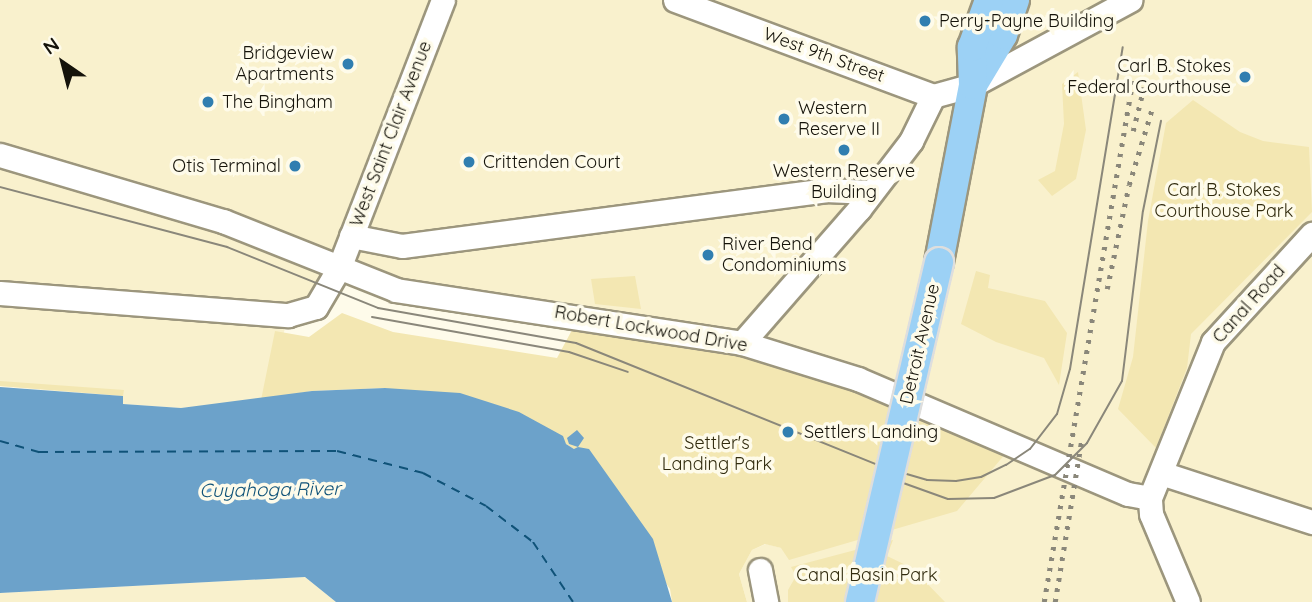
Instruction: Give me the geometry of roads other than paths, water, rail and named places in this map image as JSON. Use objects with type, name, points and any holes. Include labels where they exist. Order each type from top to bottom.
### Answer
[{"type":"main road","points":[[973,85],[972,47],[989,0]]},
{"type":"main road","points":[[973,85],[1003,36],[1015,0]]},
{"type":"main road","name":"Detroit Avenue","points":[[860,602],[939,262],[973,85]]},
{"type":"street","name":"West Saint Clair Avenue","points":[[0,293],[294,316],[316,307],[338,268],[443,0]]},
{"type":"street","name":"West 9th Street","points":[[676,0],[730,10],[933,96]]},
{"type":"street","points":[[742,343],[911,141],[933,96],[973,85],[1130,0]]},
{"type":"street","name":"Robert Lockwood Drive","points":[[0,155],[223,222],[359,279],[428,298],[585,316],[742,343],[858,379],[1128,494],[1150,498]]},
{"type":"street","points":[[351,236],[402,246],[825,190],[870,192]]},
{"type":"street","name":"Canal Road","points":[[1150,498],[1213,342],[1312,234]]},
{"type":"street","points":[[1161,473],[1312,522]]},
{"type":"street","points":[[1150,498],[1151,514],[1188,602]]},
{"type":"street","points":[[760,570],[765,602]]},
{"type":"water","name":"Cuyahoga River","points":[[0,387],[123,396],[123,404],[181,408],[312,391],[385,388],[460,393],[519,412],[563,436],[566,444],[574,449],[589,449],[653,539],[672,602],[336,602],[305,577],[0,593]]},
{"type":"water","points":[[577,430],[584,438],[578,447],[569,444],[567,438]]},
{"type":"tram line","points":[[0,187],[227,247],[378,308],[576,343],[886,468],[927,480],[956,481],[981,477],[1006,465],[1030,449],[1057,414],[1070,369],[1123,47]]},
{"type":"tram line","points":[[881,475],[948,499],[994,498],[1055,475],[1087,443],[1122,381],[1143,211],[1161,121]]},
{"type":"tram line","points":[[372,317],[569,352],[628,372]]},
{"type":"railway","points":[[1044,602],[1135,67]]},
{"type":"railway","points":[[1133,131],[1144,87]]},
{"type":"railway","points":[[1107,289],[1129,185],[1152,109]]},
{"type":"railway","points":[[1055,602],[1082,438]]},
{"type":"place","name":"Perry-Payne Building","points":[[925,21]]},
{"type":"place","name":"Bridgeview Apartments","points":[[348,64]]},
{"type":"place","name":"Carl B. Stokes Federal Courthouse","points":[[1245,77]]},
{"type":"place","name":"The Bingham","points":[[208,102]]},
{"type":"place","name":"Western Reserve II","points":[[784,119]]},
{"type":"place","name":"Western Reserve Building","points":[[844,150]]},
{"type":"place","name":"Crittenden Court","points":[[469,162]]},
{"type":"place","name":"Otis Terminal","points":[[295,166]]},
{"type":"place","name":"River Bend Condominiums","points":[[708,255]]},
{"type":"place","name":"Settlers Landing","points":[[788,432]]},
{"type":"park label","name":"Carl B. Stokes Courthouse Park","points":[[1224,201]]},
{"type":"park label","name":"Settler's Landing Park","points":[[717,454]]},
{"type":"park label","name":"Canal Basin Park","points":[[867,575]]}]
